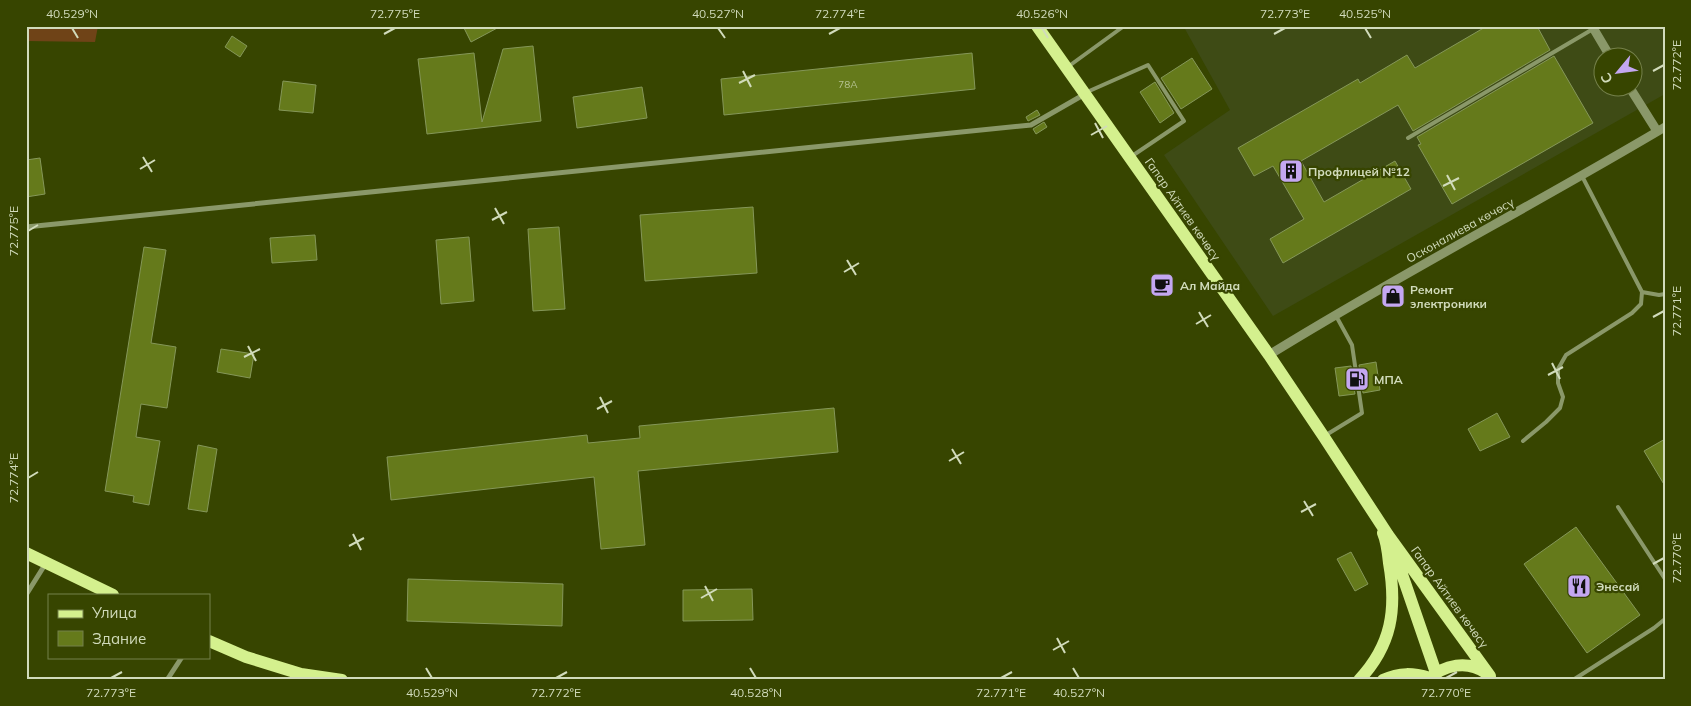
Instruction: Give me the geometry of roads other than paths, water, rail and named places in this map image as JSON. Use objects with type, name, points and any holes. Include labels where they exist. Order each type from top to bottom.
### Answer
[{"type":"main road","name":"Гапар Айтиев көчөсү","points":[[1037,26],[1269,355],[1388,535],[1492,678]]},
{"type":"main road","points":[[1359,680],[1378,656],[1388,632],[1391,618],[1392,579],[1385,538],[1380,523]]},
{"type":"main road","name":"Гапар Айтиев көчөсү","points":[[1388,535],[1431,677]]},
{"type":"main road","points":[[26,552],[111,594]]},
{"type":"main road","points":[[210,641],[246,658],[300,677],[342,680]]},
{"type":"main road","points":[[1383,680],[1398,674],[1409,673],[1431,677],[1443,669],[1459,665],[1476,667],[1492,678]]},
{"type":"street","points":[[1592,28],[1605,48]]},
{"type":"street","points":[[26,227],[1031,125],[1086,93]]},
{"type":"street","points":[[1638,98],[1661,129]]},
{"type":"street","name":"Осконалиева көчөсү","points":[[1269,355],[1335,314],[1582,176],[1661,129]]},
{"type":"street","points":[[26,595],[46,563]]},
{"type":"street","points":[[168,680],[181,658]]},
{"type":"lane","points":[[1067,67],[1124,26]]},
{"type":"lane","points":[[1408,138],[1592,28]]},
{"type":"lane","points":[[1086,93],[1148,65],[1184,121],[1130,158]]},
{"type":"lane","points":[[1523,441],[1560,408],[1563,397],[1558,383],[1558,369],[1566,355],[1632,313],[1641,304],[1642,292],[1582,176]]},
{"type":"lane","points":[[1642,292],[1665,294]]},
{"type":"lane","points":[[1324,437],[1362,413],[1352,345],[1335,314]]},
{"type":"lane","points":[[1618,507],[1665,579]]},
{"type":"lane","points":[[1573,680],[1665,619]]},
{"type":"place","name":"Профлицей №12","points":[[1291,171]]},
{"type":"place","name":"Ал Майда","points":[[1162,285]]},
{"type":"place","name":"Ремонт электроники","points":[[1393,296]]},
{"type":"place","name":"МПА","points":[[1357,379]]},
{"type":"place","name":"Энесай","points":[[1579,586]]}]
